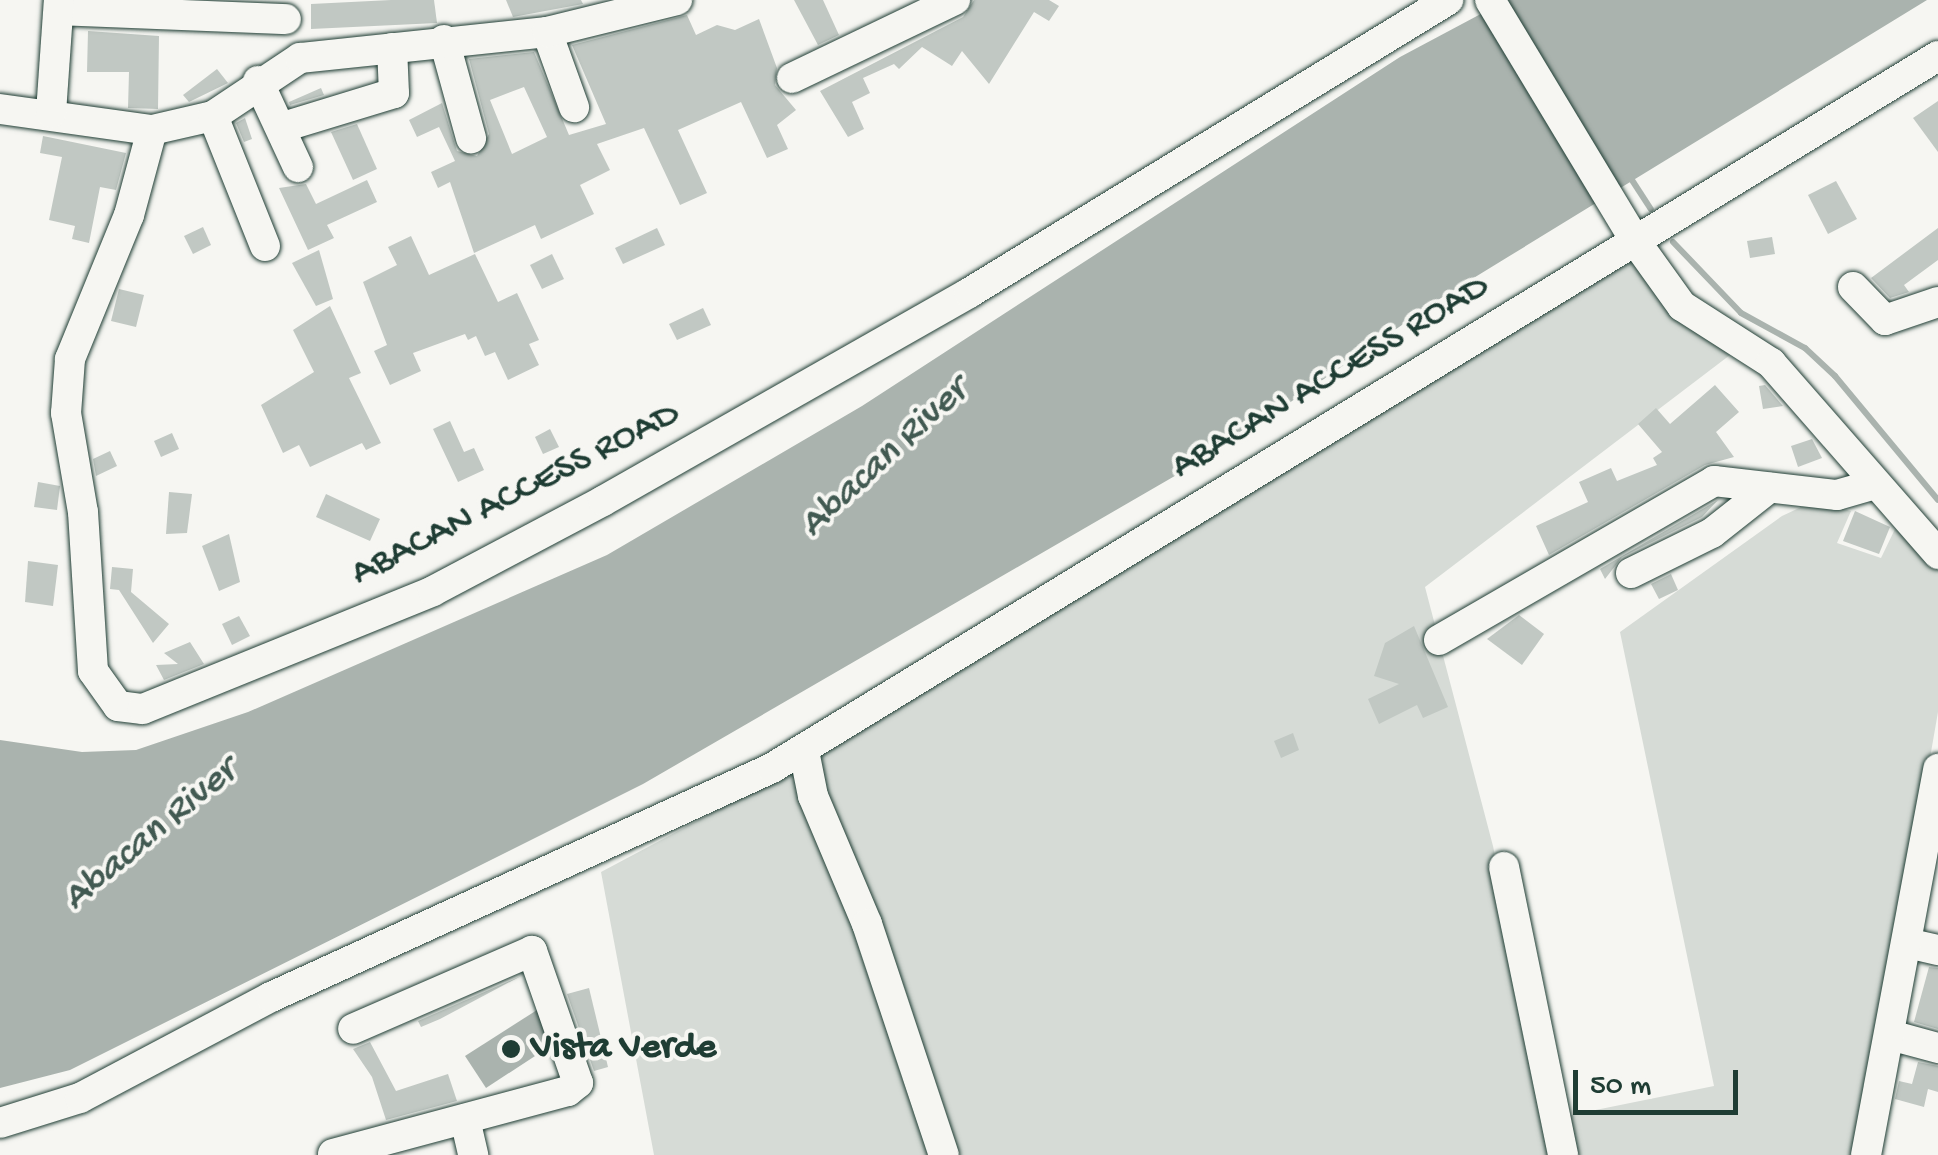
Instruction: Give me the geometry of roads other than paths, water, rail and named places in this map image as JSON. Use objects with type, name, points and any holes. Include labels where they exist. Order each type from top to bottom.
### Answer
[{"type":"street","points":[[0,109],[51,113],[152,130],[213,116],[258,81],[300,58],[547,32],[677,0]]},
{"type":"street","points":[[792,78],[955,0]]},
{"type":"street","name":"ABACAN ACCESS ROAD","points":[[152,130],[129,215],[70,359],[66,414],[83,512],[93,671],[118,706],[142,709],[433,591],[603,501],[969,293],[1448,0]]},
{"type":"street","points":[[1490,0],[1632,236],[1700,322],[1788,380],[1871,485],[1938,554]]},
{"type":"street","points":[[51,113],[59,5],[287,10],[300,58]]},
{"type":"street","points":[[547,32],[574,107]]},
{"type":"street","points":[[444,40],[471,138]]},
{"type":"street","points":[[284,126],[394,93],[392,48]]},
{"type":"street","name":"ABACAN ACCESS ROAD","points":[[0,1123],[80,1098],[272,996],[729,792],[804,750],[1632,236],[1938,56]]},
{"type":"street","points":[[258,81],[284,126],[298,167]]},
{"type":"street","points":[[213,116],[265,246]]},
{"type":"street","points":[[1852,287],[1885,320],[1938,302]]},
{"type":"street","points":[[1440,640],[1714,481],[1837,495],[1871,485]]},
{"type":"street","points":[[1631,573],[1712,533],[1768,488]]},
{"type":"street","points":[[804,750],[812,796],[866,924],[944,1155]]},
{"type":"street","points":[[1866,1155],[1938,769]]},
{"type":"street","points":[[1504,867],[1562,1155]]},
{"type":"street","points":[[1907,943],[1938,950]]},
{"type":"street","points":[[332,1154],[465,1119],[578,1083],[532,951],[353,1030]]},
{"type":"street","points":[[1890,1035],[1938,1048]]},
{"type":"street","points":[[465,1119],[473,1155]]},
{"type":"water","name":"Abacan River","points":[[1507,0],[1927,0],[1441,298],[1230,444],[643,784],[70,1070],[0,1088],[0,740],[82,752],[136,750],[248,712],[607,555],[862,406],[1400,57]]},
{"type":"water","name":"Vista Verde","points":[[537,1010],[558,1041],[486,1088],[465,1056]]},
{"type":"waterway","points":[[1630,177],[1651,209]]},
{"type":"waterway","points":[[1673,242],[1741,313],[1805,348],[1835,376],[1938,500]]},
{"type":"place","name":"Vista Verde","points":[[511,1049]]}]
